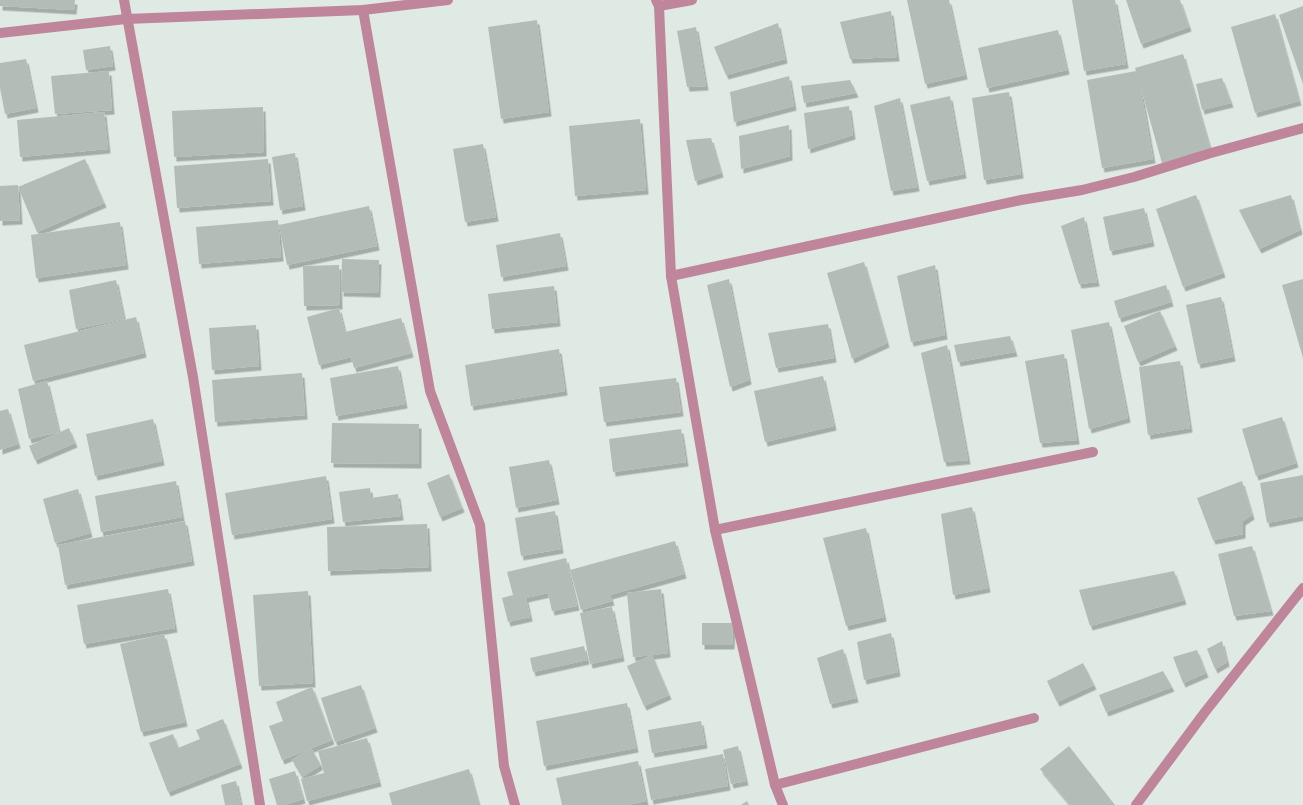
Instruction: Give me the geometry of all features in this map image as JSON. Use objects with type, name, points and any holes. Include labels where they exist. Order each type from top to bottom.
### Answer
[{"type":"street","points":[[124,0],[126,19],[193,377],[260,805]]},
{"type":"street","points":[[0,33],[126,19],[363,10],[448,0]]},
{"type":"street","points":[[692,0],[657,3],[671,276],[715,530],[775,785],[783,805]]},
{"type":"street","points":[[363,10],[430,391],[480,525],[504,766],[515,805]]},
{"type":"street","points":[[671,276],[1013,201],[1082,190],[1134,177],[1210,153],[1303,128]]},
{"type":"street","points":[[715,530],[1093,452]]},
{"type":"street","points":[[1136,805],[1205,712],[1303,588]]},
{"type":"street","points":[[775,785],[1034,718]]},
{"type":"building","points":[[0,0],[75,0],[74,10],[0,6]]},
{"type":"building","points":[[907,0],[949,0],[965,75],[925,84]]},
{"type":"building","points":[[1072,0],[1115,0],[1126,64],[1084,71]]},
{"type":"building","points":[[1126,0],[1180,0],[1189,27],[1141,44]]},
{"type":"building","points":[[1303,6],[1303,84],[1279,15]]},
{"type":"building","points":[[891,11],[897,57],[850,59],[840,22]]},
{"type":"building","points":[[1275,14],[1299,101],[1255,113],[1231,27]]},
{"type":"building","points":[[537,20],[549,112],[501,119],[488,27]]},
{"type":"building","points":[[778,23],[785,59],[726,75],[714,47]]},
{"type":"building","points":[[696,27],[706,86],[687,87],[677,31]]},
{"type":"building","points":[[1058,30],[1067,70],[987,88],[978,48]]},
{"type":"building","points":[[110,46],[113,66],[86,70],[83,50]]},
{"type":"building","points":[[1183,54],[1210,148],[1162,163],[1140,85],[1153,159],[1102,168],[1087,80],[1136,71],[1135,68]]},
{"type":"building","points":[[26,59],[36,108],[5,114],[0,88],[0,63]]},
{"type":"building","points":[[109,71],[112,110],[55,114],[51,76]]},
{"type":"building","points":[[789,76],[794,106],[734,122],[730,92]]},
{"type":"building","points":[[1222,78],[1231,103],[1202,110],[1196,84]]},
{"type":"building","points":[[850,80],[856,93],[804,103],[801,86]]},
{"type":"building","points":[[1009,92],[1021,174],[984,180],[972,98]]},
{"type":"building","points":[[950,96],[964,174],[927,181],[910,105]]},
{"type":"building","points":[[900,98],[917,187],[891,191],[874,106]]},
{"type":"building","points":[[849,106],[853,135],[808,149],[804,113]]},
{"type":"building","points":[[263,107],[264,152],[174,157],[172,111]]},
{"type":"building","points":[[104,112],[108,149],[20,157],[17,120]]},
{"type":"building","points":[[640,119],[646,190],[575,196],[569,126]]},
{"type":"building","points":[[789,125],[790,156],[741,169],[739,136]]},
{"type":"building","points":[[711,138],[721,173],[695,181],[686,140]]},
{"type":"building","points":[[483,144],[496,217],[465,222],[453,149]]},
{"type":"building","points":[[295,153],[303,206],[280,210],[272,157]]},
{"type":"building","points":[[85,159],[104,203],[37,232],[18,187]]},
{"type":"building","points":[[268,159],[271,201],[177,208],[174,166]]},
{"type":"building","points":[[18,185],[20,220],[0,221],[0,186]]},
{"type":"building","points":[[1196,195],[1223,273],[1183,287],[1156,209]]},
{"type":"building","points":[[1291,195],[1300,230],[1259,249],[1239,210]]},
{"type":"building","points":[[369,206],[377,246],[287,265],[279,225]]},
{"type":"building","points":[[1144,208],[1152,242],[1110,251],[1103,217]]},
{"type":"building","points":[[1084,217],[1097,282],[1079,284],[1061,226]]},
{"type":"building","points":[[278,220],[281,257],[199,264],[196,227]]},
{"type":"building","points":[[120,222],[126,265],[36,278],[31,235]]},
{"type":"building","points":[[560,233],[566,266],[501,277],[496,245]]},
{"type":"building","points":[[342,259],[379,260],[378,293],[341,292]]},
{"type":"building","points":[[864,262],[887,343],[852,359],[827,273]]},
{"type":"building","points":[[339,265],[340,305],[304,306],[303,266]]},
{"type":"building","points":[[935,265],[945,335],[911,342],[897,276]]},
{"type":"building","points":[[729,279],[749,380],[730,387],[707,285]]},
{"type":"building","points":[[1303,279],[1303,358],[1282,285]]},
{"type":"building","points":[[116,280],[124,319],[76,329],[69,290]]},
{"type":"building","points":[[1166,285],[1171,302],[1119,318],[1114,301]]},
{"type":"building","points":[[554,286],[558,322],[492,329],[488,294]]},
{"type":"building","points":[[1221,297],[1233,357],[1198,364],[1186,305]]},
{"type":"building","points":[[339,308],[345,332],[401,318],[411,353],[354,368],[351,357],[319,365],[307,317]]},
{"type":"building","points":[[1160,311],[1175,346],[1138,362],[1124,326]]},
{"type":"building","points":[[136,317],[144,353],[33,381],[24,345]]},
{"type":"building","points":[[1109,322],[1128,418],[1089,429],[1071,330]]},
{"type":"building","points":[[828,324],[834,358],[776,368],[768,333]]},
{"type":"building","points":[[256,325],[259,366],[212,370],[209,328]]},
{"type":"building","points":[[1010,336],[1015,352],[958,362],[954,345]]},
{"type":"building","points":[[947,345],[968,460],[944,462],[921,353]]},
{"type":"building","points":[[559,349],[565,391],[471,406],[465,365]]},
{"type":"building","points":[[1064,354],[1077,440],[1040,443],[1025,361]]},
{"type":"building","points":[[1180,361],[1190,428],[1148,435],[1139,367]]},
{"type":"building","points":[[398,366],[405,404],[336,416],[330,378]]},
{"type":"building","points":[[302,373],[305,415],[215,422],[212,380]]},
{"type":"building","points":[[823,376],[834,426],[765,442],[754,391]]},
{"type":"building","points":[[676,378],[681,412],[604,422],[599,387]]},
{"type":"building","points":[[47,381],[59,432],[29,439],[18,389]]},
{"type":"building","points":[[8,409],[18,444],[0,450],[0,411]]},
{"type":"building","points":[[1282,417],[1296,463],[1256,476],[1242,429]]},
{"type":"building","points":[[153,419],[162,461],[95,476],[86,434]]},
{"type":"building","points":[[332,423],[419,424],[419,464],[331,463]]},
{"type":"building","points":[[69,428],[75,443],[35,460],[29,446]]},
{"type":"building","points":[[681,429],[686,462],[613,472],[609,439]]},
{"type":"building","points":[[549,460],[557,500],[516,508],[509,467]]},
{"type":"building","points":[[449,474],[462,508],[440,517],[427,483]]},
{"type":"building","points":[[1303,475],[1303,516],[1267,523],[1260,483]]},
{"type":"building","points":[[326,476],[332,519],[232,535],[225,493]]},
{"type":"building","points":[[176,481],[182,517],[101,532],[95,496]]},
{"type":"building","points":[[1242,481],[1252,515],[1243,521],[1243,534],[1213,540],[1197,498]]},
{"type":"building","points":[[370,488],[371,498],[398,494],[401,516],[343,522],[339,492]]},
{"type":"building","points":[[78,489],[90,533],[55,543],[43,499]]},
{"type":"building","points":[[972,507],[988,588],[953,595],[941,514]]},
{"type":"building","points":[[555,511],[561,549],[521,556],[515,518]]},
{"type":"building","points":[[185,521],[192,561],[65,585],[58,545]]},
{"type":"building","points":[[427,524],[429,567],[328,571],[327,527]]},
{"type":"building","points":[[866,528],[884,617],[846,626],[823,538]]},
{"type":"building","points":[[675,541],[684,574],[610,595],[612,601],[581,610],[570,570]]},
{"type":"building","points":[[1252,546],[1271,611],[1234,616],[1218,554]]},
{"type":"building","points":[[566,558],[577,606],[552,611],[548,593],[526,598],[530,617],[508,622],[502,598],[513,595],[507,572]]},
{"type":"building","points":[[1174,571],[1184,600],[1090,626],[1079,590]]},
{"type":"building","points":[[168,589],[175,628],[84,644],[77,605]]},
{"type":"building","points":[[661,589],[668,653],[633,657],[627,593]]},
{"type":"building","points":[[308,591],[313,683],[259,686],[253,595]]},
{"type":"building","points":[[612,607],[622,657],[590,664],[580,613]]},
{"type":"building","points":[[702,623],[733,623],[732,645],[702,645]]},
{"type":"building","points":[[891,633],[898,672],[864,680],[857,642]]},
{"type":"building","points":[[164,634],[185,722],[141,732],[120,644]]},
{"type":"building","points":[[1222,641],[1227,662],[1215,669],[1207,649]]},
{"type":"building","points":[[584,646],[587,660],[533,672],[530,658]]},
{"type":"building","points":[[843,649],[856,698],[830,704],[817,658]]},
{"type":"building","points":[[1197,650],[1206,673],[1183,683],[1173,657]]},
{"type":"building","points":[[652,655],[669,695],[644,706],[627,666]]},
{"type":"building","points":[[1083,663],[1094,685],[1057,702],[1047,681]]},
{"type":"building","points":[[1163,671],[1172,687],[1106,712],[1099,695]]},
{"type":"building","points":[[361,685],[375,728],[335,742],[321,698]]},
{"type":"building","points":[[312,687],[332,740],[282,760],[269,726],[283,721],[276,702]]},
{"type":"building","points":[[627,703],[636,748],[544,766],[536,721]]},
{"type":"building","points":[[223,719],[240,764],[168,792],[149,743],[173,734],[178,748],[200,739],[196,730]]},
{"type":"building","points":[[701,721],[705,744],[652,753],[648,730]]},
{"type":"building","points":[[367,738],[379,782],[307,801],[301,779],[324,773],[318,751]]},
{"type":"building","points":[[738,746],[746,781],[731,784],[723,750]]},
{"type":"building","points":[[1069,746],[1115,805],[1070,805],[1040,769]]},
{"type":"building","points":[[311,748],[321,765],[302,777],[292,760]]},
{"type":"building","points":[[723,754],[728,786],[651,800],[645,769]]},
{"type":"building","points":[[638,761],[646,801],[627,805],[562,805],[556,778]]},
{"type":"building","points":[[469,769],[479,805],[392,805],[389,793]]},
{"type":"building","points":[[295,771],[303,799],[284,805],[277,805],[269,779]]},
{"type":"building","points":[[236,781],[241,805],[225,805],[221,785]]},
{"type":"building","points":[[747,801],[749,805],[741,805]]}]
